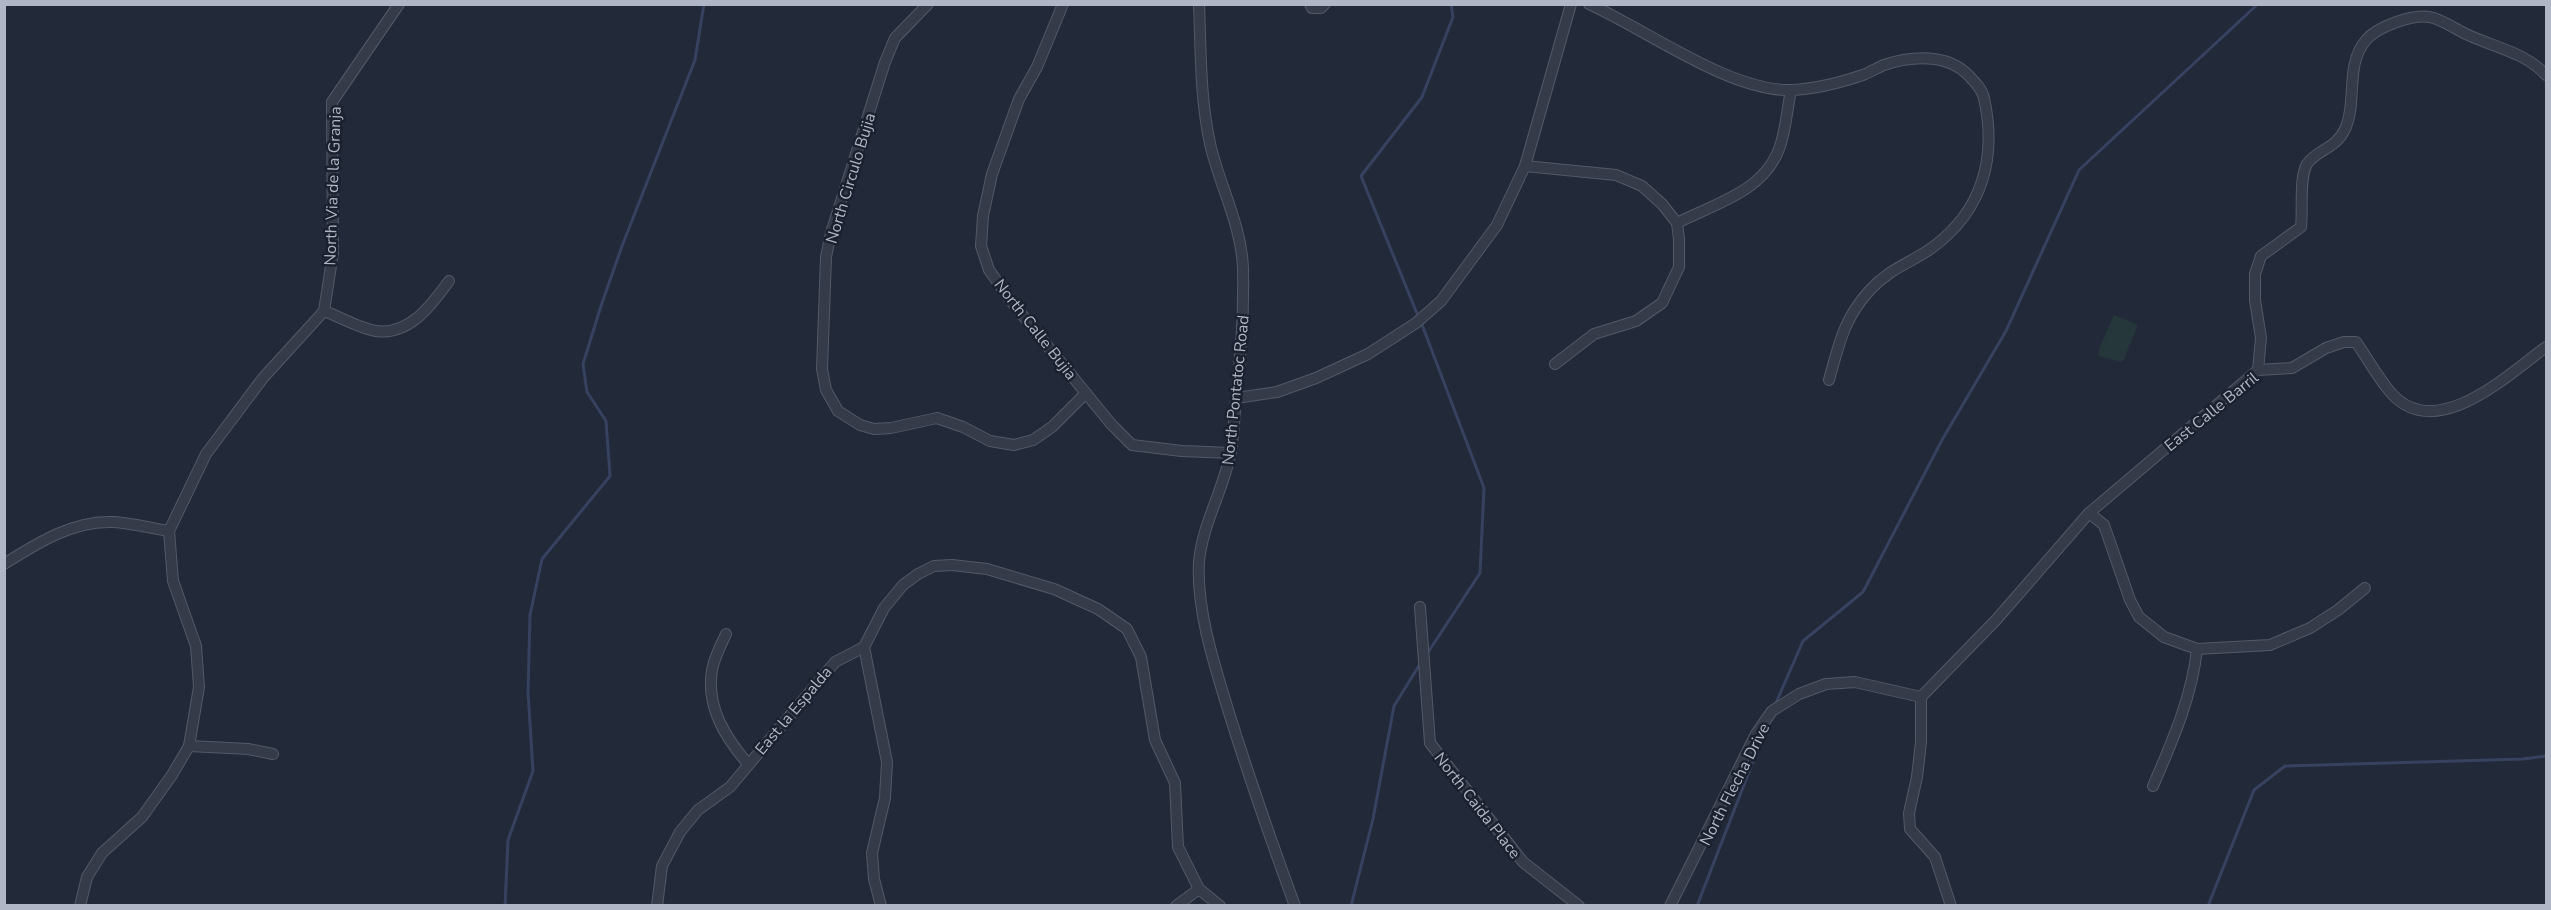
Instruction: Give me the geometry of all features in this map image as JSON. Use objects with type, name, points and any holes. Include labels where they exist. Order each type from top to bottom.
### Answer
[{"type":"street","name":"North Via de la Granja","points":[[324,310],[333,253],[332,102],[399,4]]},
{"type":"street","name":"North Circulo Bujia","points":[[928,4],[895,38],[885,62],[831,232],[824,290],[822,369],[826,390],[837,411],[860,425],[874,429],[891,428],[937,418],[963,427],[990,441],[1014,445],[1034,440],[1052,428],[1086,393]]},
{"type":"street","name":"North Calle Bujia","points":[[1064,4],[1037,67],[1019,99],[999,150],[983,216],[981,246],[989,270],[1011,301],[1111,424],[1132,445],[1182,451],[1231,453]]},
{"type":"street","name":"North Pontatoc Road","points":[[1199,4],[1205,113],[1211,149],[1231,212],[1243,265],[1244,328],[1231,453],[1200,553],[1199,574],[1203,611],[1216,670],[1259,808],[1295,906]]},
{"type":"street","points":[[1310,4],[1312,8],[1321,8],[1325,4]]},
{"type":"street","points":[[1236,398],[1277,392],[1316,378],[1368,354],[1416,323],[1441,301],[1497,225],[1525,166],[1571,4]]},
{"type":"street","points":[[1589,4],[1623,20],[1719,73],[1740,80],[1791,90],[1865,74],[1904,59],[1939,59],[1960,67],[1983,94],[1988,118],[1988,158],[1980,191],[1958,225],[1932,248],[1901,264],[1868,291],[1844,325],[1829,380]]},
{"type":"street","points":[[2258,370],[2261,338],[2255,300],[2255,274],[2261,256],[2301,227],[2304,172],[2308,163],[2337,142],[2346,126],[2350,109],[2351,81],[2367,39],[2397,21],[2429,16],[2469,36],[2517,54],[2547,75]]},
{"type":"street","points":[[1677,223],[1751,187],[1769,170],[1779,148],[1791,90]]},
{"type":"street","points":[[1525,166],[1586,170],[1616,175],[1642,186],[1662,204],[1677,223],[1679,267],[1662,303],[1636,321],[1593,334],[1554,364]]},
{"type":"street","points":[[80,906],[87,877],[102,853],[142,818],[189,746],[199,687],[196,646],[173,581],[169,531],[206,454],[263,378],[324,310],[376,332],[402,328],[428,310],[449,281]]},
{"type":"street","name":"East Calle Barril","points":[[1921,697],[1996,620],[2089,513],[2258,370],[2292,368],[2326,348],[2344,342],[2356,342],[2394,396],[2415,410],[2438,412],[2461,405],[2547,347]]},
{"type":"street","points":[[2089,513],[2104,525],[2130,600],[2139,617],[2164,637],[2197,649],[2270,645],[2310,628],[2366,588]]},
{"type":"street","points":[[4,564],[40,542],[77,527],[112,522],[169,531]]},
{"type":"street","points":[[881,906],[874,879],[872,852],[885,798],[887,762],[864,647],[884,608],[903,585],[934,566],[952,565],[987,569],[1054,589],[1098,609],[1126,628],[1141,657],[1155,740],[1175,783],[1178,847],[1199,889],[1220,906]]},
{"type":"street","name":"North Caida Place","points":[[1420,607],[1430,743],[1523,862],[1579,906]]},
{"type":"street","points":[[726,634],[712,669],[713,706],[729,742],[748,764]]},
{"type":"street","name":"East la Espalda","points":[[657,906],[662,866],[680,832],[698,810],[730,787],[835,662],[864,647]]},
{"type":"street","points":[[2153,786],[2185,706],[2194,672],[2197,649]]},
{"type":"street","name":"North Flecha Drive","points":[[1670,906],[1756,734],[1772,711],[1799,694],[1826,684],[1855,682],[1921,697]]},
{"type":"street","points":[[1921,697],[1921,742],[1917,777],[1909,813],[1910,829],[1935,857],[1951,906]]},
{"type":"street","points":[[189,746],[248,749],[273,754]]},
{"type":"street","points":[[1176,906],[1199,889]]},
{"type":"shaded area","points":[[2114,315],[2138,325],[2123,361],[2120,362],[2099,356],[2098,351]]},
{"type":"waterway","points":[[505,906],[508,840],[533,771],[528,692],[530,615],[542,559],[610,476],[606,421],[587,392],[583,364],[622,246],[695,60],[704,4]]},
{"type":"waterway","points":[[1418,316],[1361,176],[1422,97],[1453,17],[1451,4]]},
{"type":"waterway","points":[[1775,705],[1803,641],[1863,592],[1942,440],[2006,331],[2079,170],[2258,4]]},
{"type":"waterway","points":[[1421,322],[1484,488],[1480,573],[1427,654]]},
{"type":"waterway","points":[[1351,906],[1373,819],[1394,706],[1420,664]]},
{"type":"waterway","points":[[1697,906],[1766,728]]},
{"type":"waterway","points":[[2208,906],[2254,790],[2285,766],[2523,759],[2546,756]]}]
